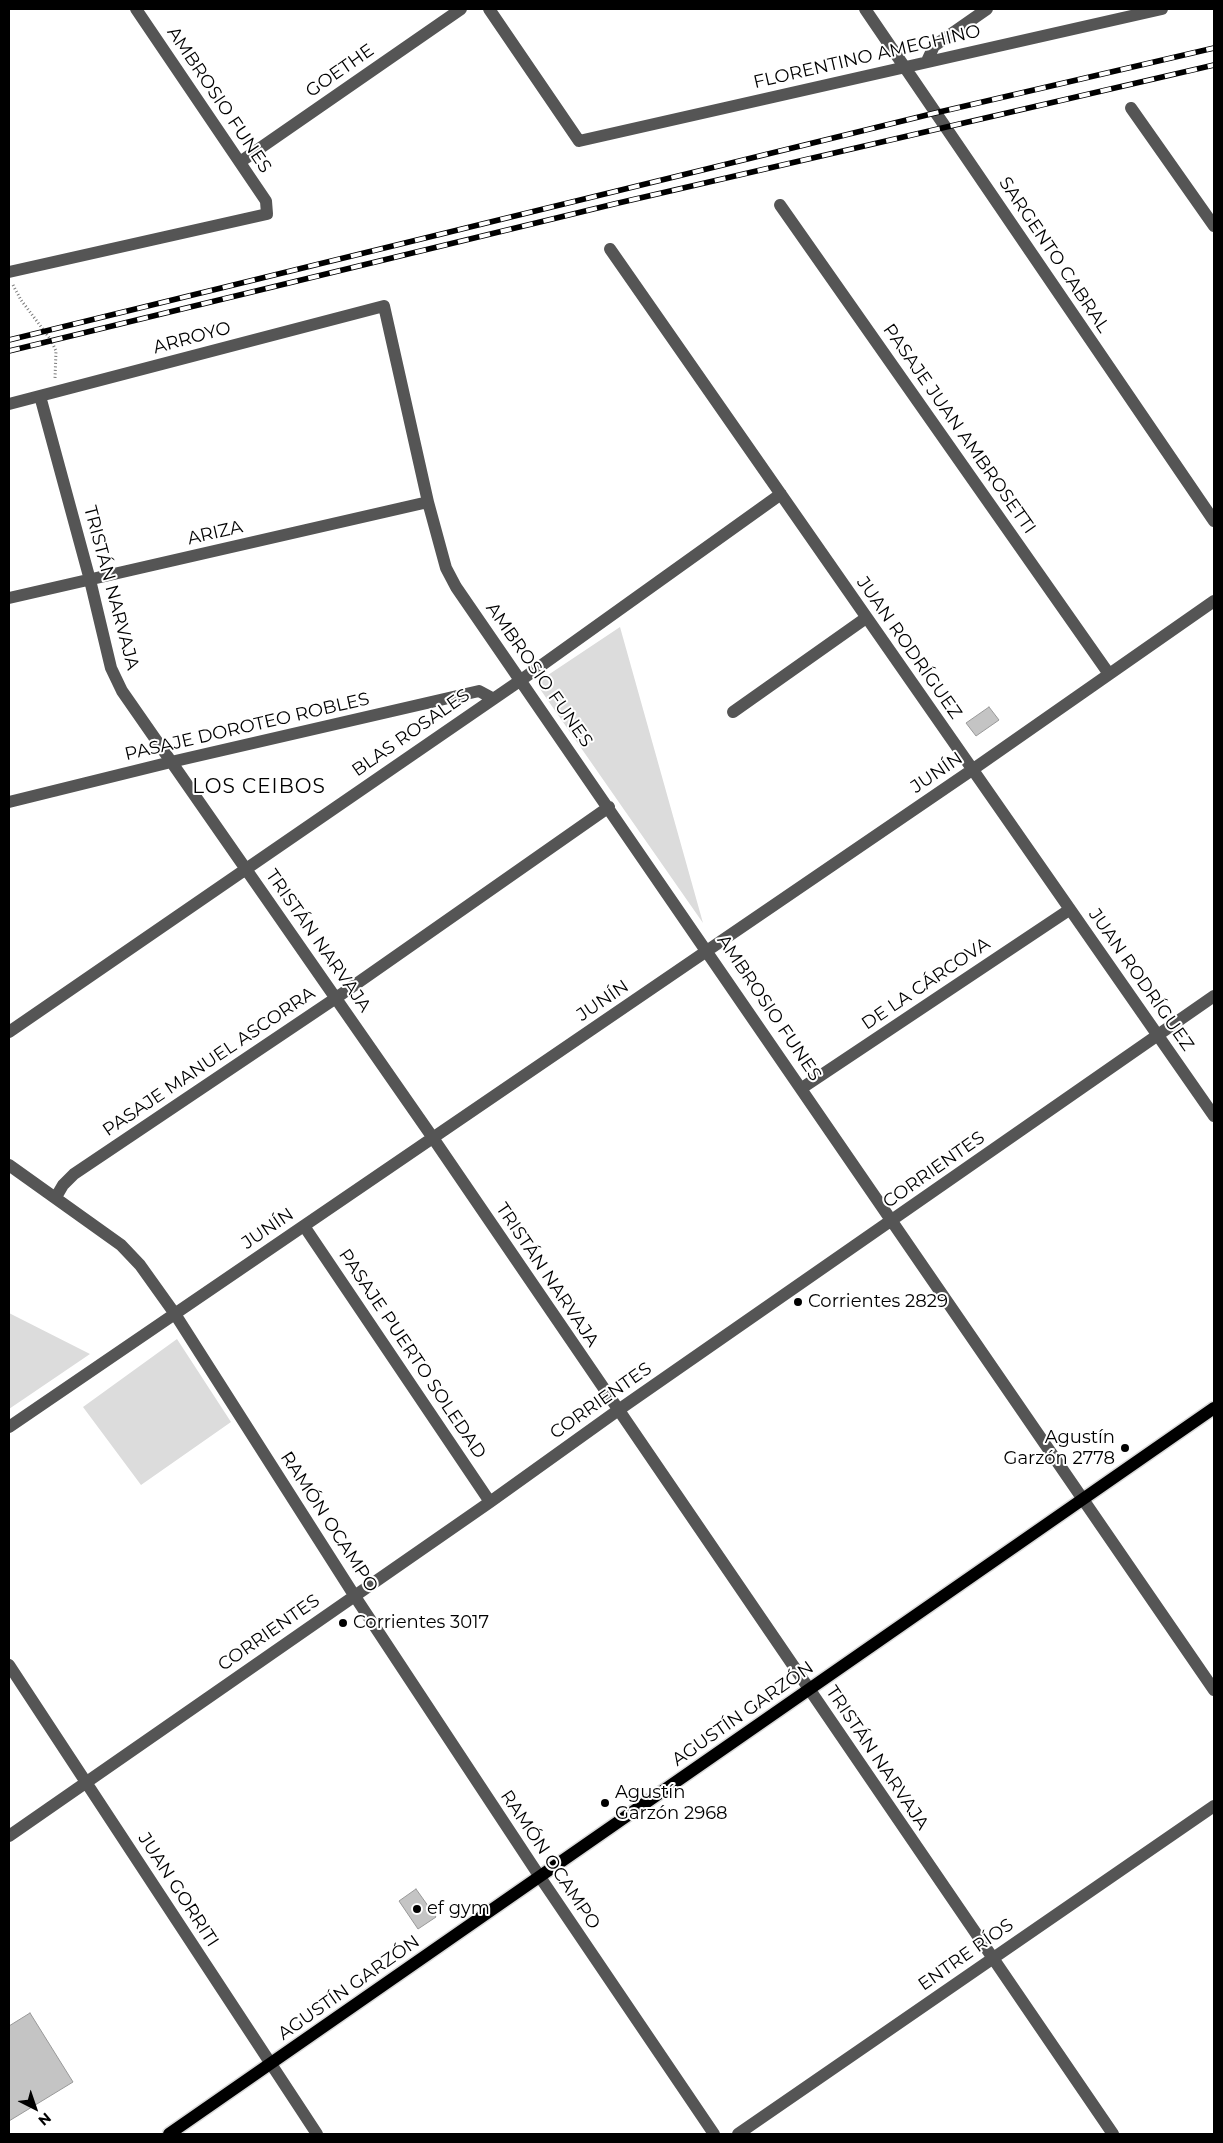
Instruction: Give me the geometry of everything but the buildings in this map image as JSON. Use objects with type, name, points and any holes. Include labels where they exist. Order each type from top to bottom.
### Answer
[{"type":"main road","name":"AGUSTÍN GARZÓN","points":[[169,2134],[1214,1408]]},
{"type":"street","name":"AMBROSIO FUNES","points":[[9,272],[266,214],[266,201],[136,9]]},
{"type":"street","name":"GOETHE","points":[[240,162],[461,9]]},
{"type":"street","name":"FLORENTINO AMEGHINO","points":[[489,9],[579,141],[1162,9]]},
{"type":"street","name":"SARGENTO CABRAL","points":[[864,9],[1214,521]]},
{"type":"street","points":[[927,62],[934,46],[987,9]]},
{"type":"street","points":[[1131,108],[1214,226]]},
{"type":"street","name":"PASAJE JUAN AMBROSETTI","points":[[780,205],[1109,674]]},
{"type":"street","name":"JUAN RODRÍGUEZ","points":[[610,249],[1214,1116]]},
{"type":"street","name":"AMBROSIO FUNES","points":[[384,306],[428,502],[446,568],[456,587],[708,951],[891,1221],[1214,1690]]},
{"type":"street","name":"ARROYO","points":[[9,404],[384,306]]},
{"type":"street","name":"TRISTÁN NARVAJA","points":[[40,396],[112,668],[122,691],[433,1138],[1113,2134]]},
{"type":"street","name":"BLAS ROSALES","points":[[9,1032],[492,698],[521,680],[781,494]]},
{"type":"street","name":"ARIZA","points":[[9,598],[428,502]]},
{"type":"street","name":"JUNÍN","points":[[9,1427],[708,951],[1214,601]]},
{"type":"street","points":[[733,712],[866,618]]},
{"type":"street","name":"PASAJE DOROTEO ROBLES","points":[[9,802],[171,762],[479,691],[492,698]]},
{"type":"street","name":"PASAJE MANUEL ASCORRA","points":[[56,1197],[63,1185],[74,1174],[336,998],[609,807]]},
{"type":"street","name":"DE LA CÁRCOVA","points":[[802,1088],[1069,910]]},
{"type":"street","name":"CORRIENTES","points":[[9,1836],[1214,996]]},
{"type":"street","name":"RAMÓN OCAMPO","points":[[9,1165],[130,1252],[175,1314],[354,1595],[540,1877],[714,2134]]},
{"type":"street","name":"PASAJE PUERTO SOLEDAD","points":[[304,1226],[490,1502]]},
{"type":"street","name":"JUAN GORRITI","points":[[9,1666],[317,2134]]},
{"type":"street","name":"ENTRE RÍOS","points":[[738,2134],[1214,1806]]},
{"type":"path","points":[[9,278],[21,300],[51,340],[56,351],[55,392]]},
{"type":"shaded area","points":[[620,627],[703,923],[540,689],[542,679]]},
{"type":"shaded area","points":[[9,1313],[90,1354],[9,1409]]},
{"type":"shaded area","points":[[177,1339],[231,1422],[141,1485],[83,1407]]},
{"type":"railway","points":[[9,340],[935,113],[1214,48]]},
{"type":"railway","points":[[9,351],[614,204],[1214,65]]},
{"type":"place","name":"Corrientes 2829","points":[[798,1302]]},
{"type":"place","name":"Agustín Garzón 2778","points":[[1125,1448]]},
{"type":"place","name":"Corrientes 3017","points":[[343,1623]]},
{"type":"place","name":"Agustín Garzón 2968","points":[[605,1803]]},
{"type":"place","name":"ef gym","points":[[417,1909]]},
{"type":"district","name":"LOS CEIBOS","points":[[259,787]]}]
